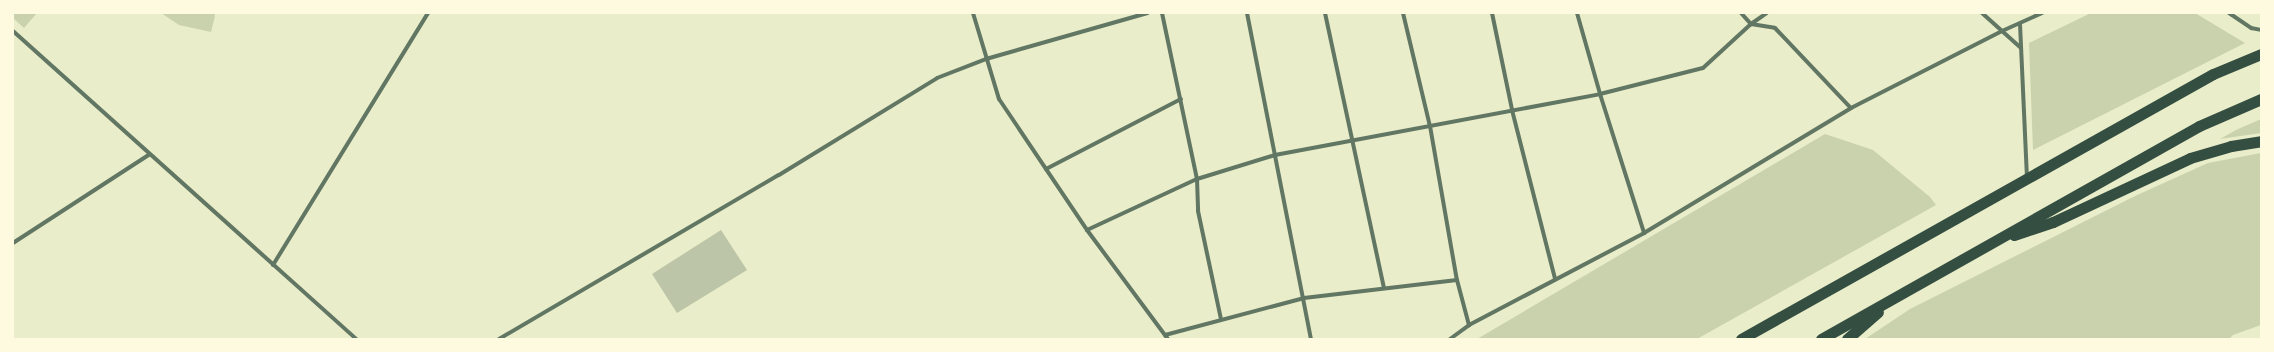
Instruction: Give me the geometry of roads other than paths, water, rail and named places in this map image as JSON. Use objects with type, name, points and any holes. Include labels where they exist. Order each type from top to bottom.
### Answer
[{"type":"highway","points":[[1741,339],[2027,180],[2213,74],[2261,54]]},
{"type":"highway","points":[[1821,339],[2199,126],[2261,99]]},
{"type":"highway","points":[[1989,244],[2053,222],[2190,158],[2231,146],[2261,141]]},
{"type":"highway","points":[[1848,339],[1892,299]]},
{"type":"street","points":[[273,265],[428,13]]},
{"type":"street","points":[[973,13],[999,99],[1087,230],[1167,337],[1221,319],[1304,298],[1457,280]]},
{"type":"street","points":[[499,339],[779,175],[936,78],[986,59],[1148,13]]},
{"type":"street","points":[[1162,13],[1197,179],[1198,211],[1221,319]]},
{"type":"street","points":[[1248,13],[1311,339]]},
{"type":"street","points":[[1325,13],[1354,141],[1384,288]]},
{"type":"street","points":[[1404,13],[1430,126],[1457,280],[1469,325]]},
{"type":"street","points":[[1492,13],[1512,110],[1555,279]]},
{"type":"street","points":[[1577,13],[1600,94],[1644,233]]},
{"type":"street","points":[[1741,13],[1751,24],[1776,28],[1851,108]]},
{"type":"street","points":[[1087,230],[1197,179],[1275,155],[1600,94],[1703,68],[1751,24],[1767,13]]},
{"type":"street","points":[[1982,13],[2021,48]]},
{"type":"street","points":[[1450,339],[1469,325],[1644,233],[1851,108],[2002,31],[2042,13]]},
{"type":"street","points":[[2229,13],[2251,28],[2261,30]]},
{"type":"street","points":[[2020,24],[2027,180]]},
{"type":"street","points":[[13,31],[356,339]]},
{"type":"street","points":[[1046,168],[1181,99]]},
{"type":"street","points":[[13,243],[150,154]]}]
